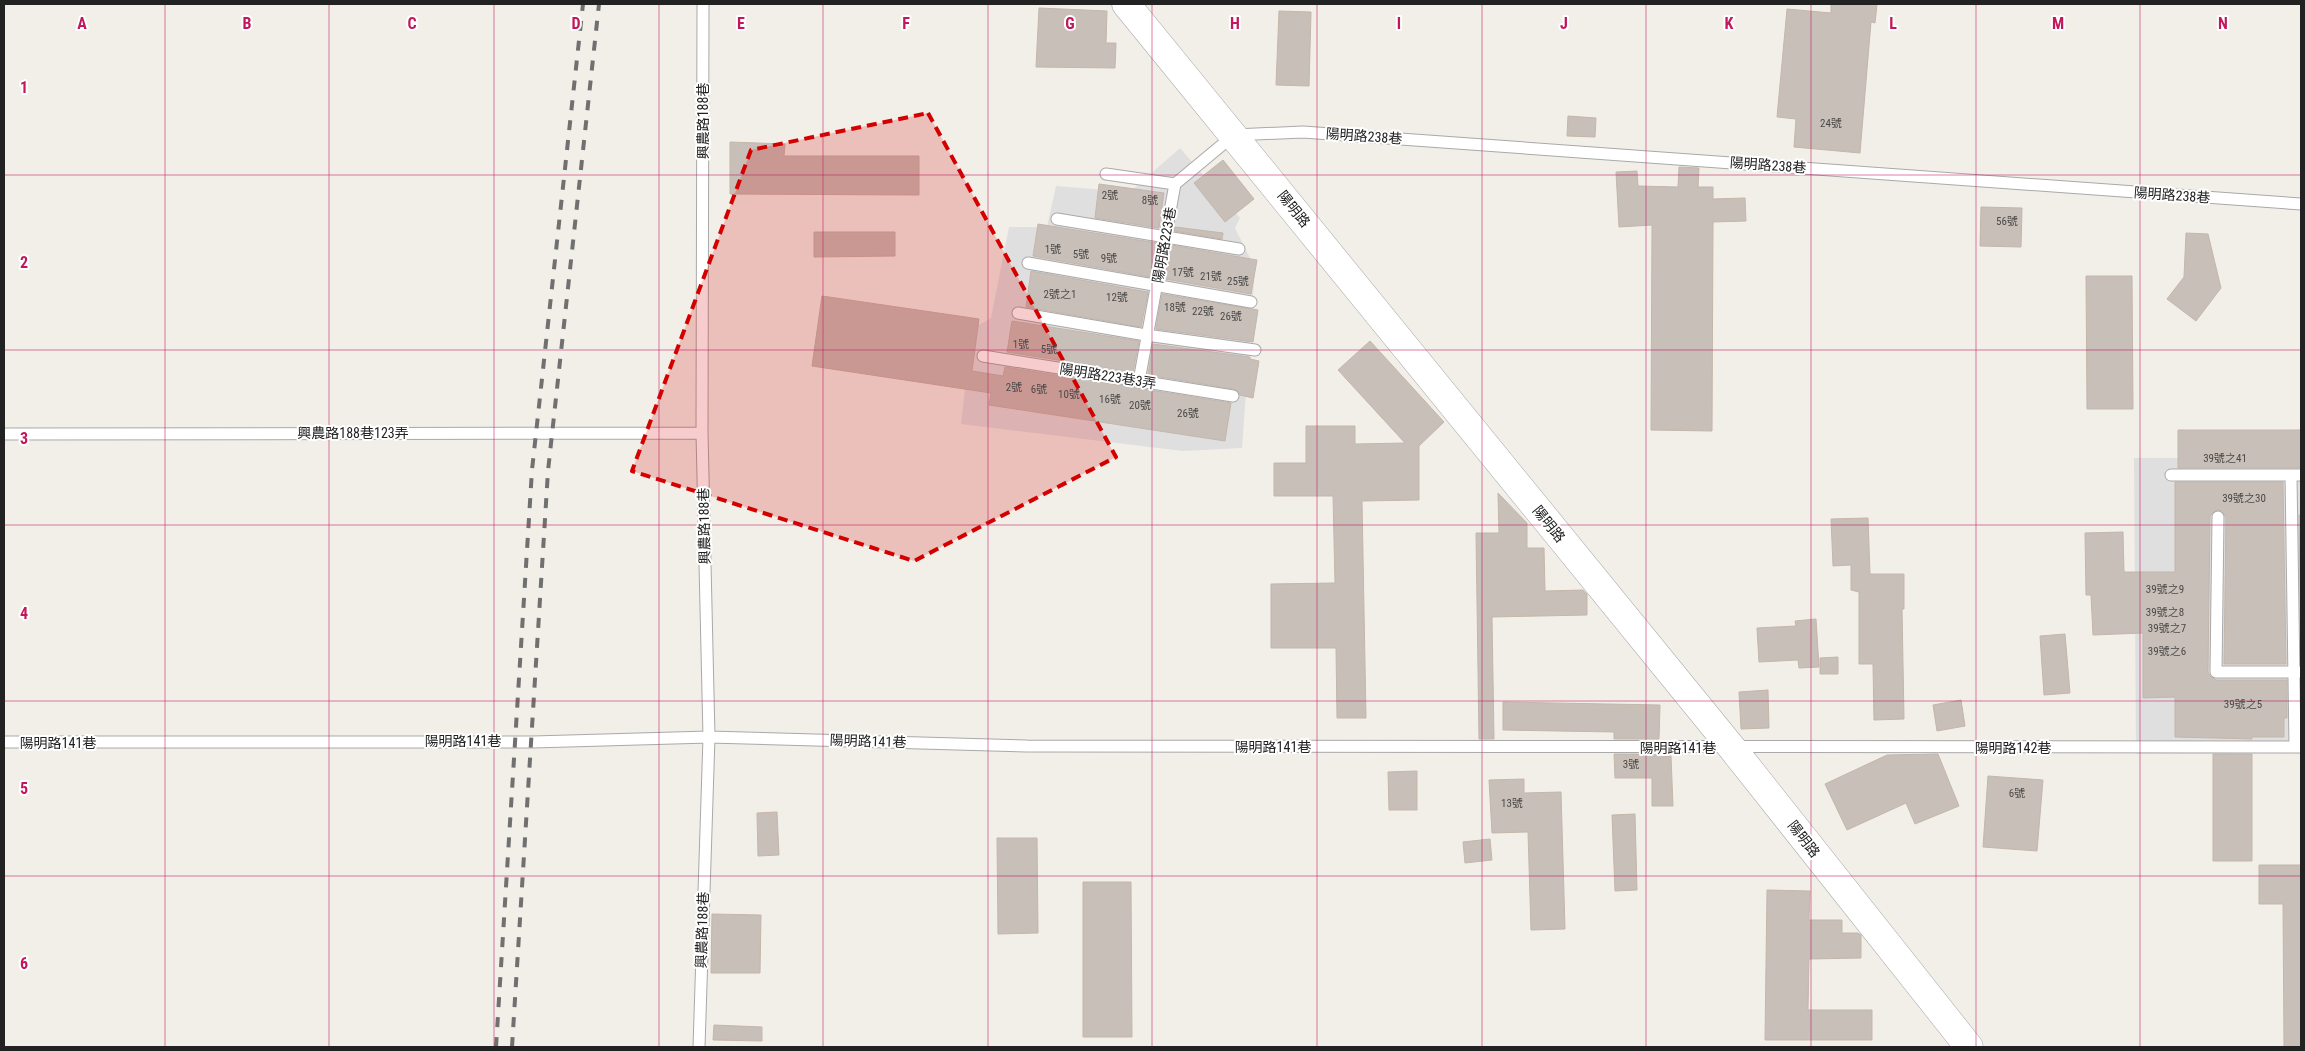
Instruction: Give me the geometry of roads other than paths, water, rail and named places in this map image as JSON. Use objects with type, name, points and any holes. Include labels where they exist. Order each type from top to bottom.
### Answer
[{"type":"street","name":"陽明路","points":[[1126,4],[1732,748],[1969,1047]]},
{"type":"lane","name":"興農路188巷","points":[[699,1047],[709,737],[702,433],[703,4]]},
{"type":"lane","name":"陽明路238巷","points":[[1234,135],[1313,132],[2301,204]]},
{"type":"lane","points":[[1106,174],[1175,184],[1234,135]]},
{"type":"lane","name":"陽明路223巷","points":[[1139,381],[1175,184]]},
{"type":"lane","points":[[1057,219],[1239,249]]},
{"type":"lane","points":[[1028,263],[1251,302]]},
{"type":"lane","points":[[1018,313],[1146,335],[1255,350]]},
{"type":"lane","name":"陽明路223巷3弄","points":[[983,356],[1233,396]]},
{"type":"lane","name":"興農路188巷123弄","points":[[4,434],[702,433]]},
{"type":"lane","name":"陽明路142巷","points":[[1732,748],[2298,747],[2296,475],[2171,475]]},
{"type":"lane","points":[[2218,517],[2216,672],[2298,672]]},
{"type":"lane","name":"陽明路141巷","points":[[4,742],[533,742],[709,737],[1037,746],[1732,748]]},
{"type":"railway","points":[[496,1047],[532,470],[583,4]]},
{"type":"railway","points":[[512,1047],[548,471],[599,4]]}]
